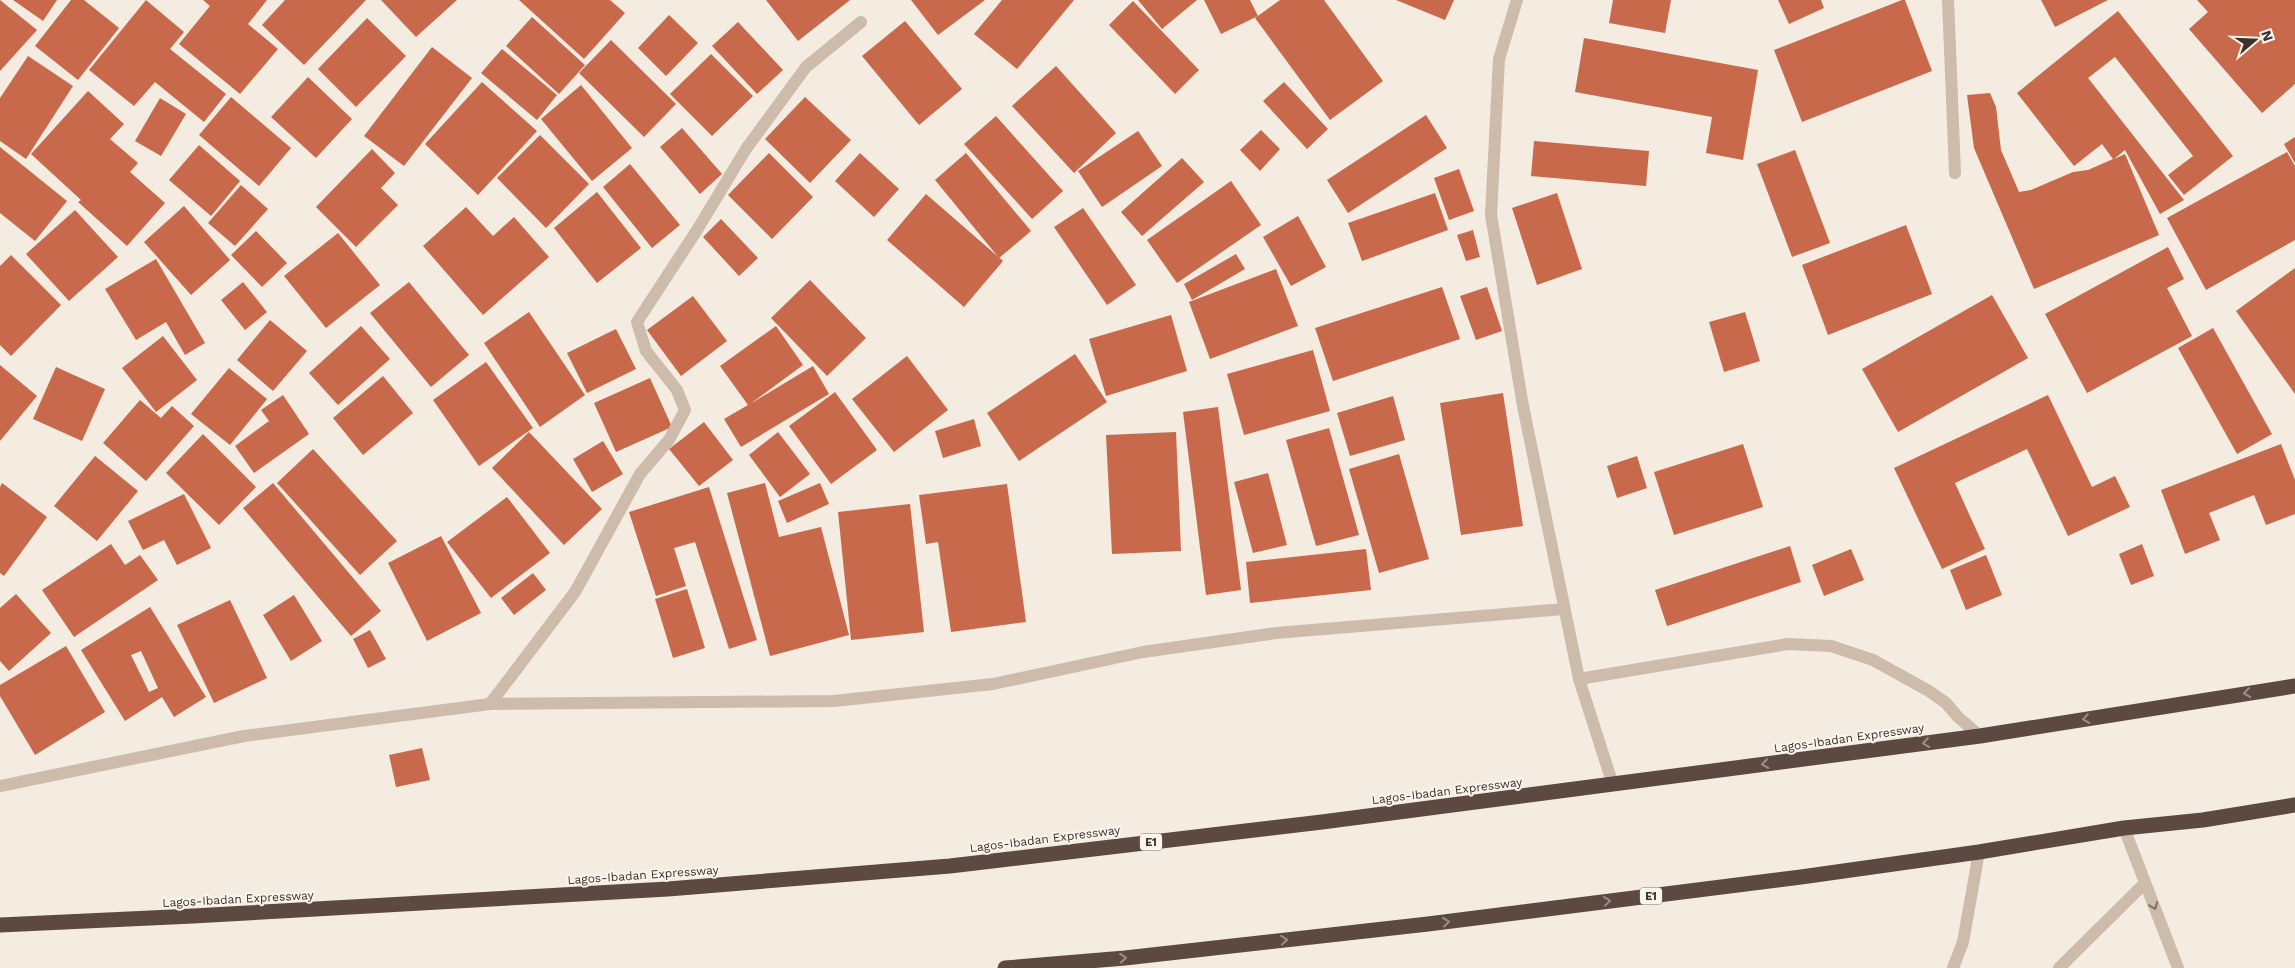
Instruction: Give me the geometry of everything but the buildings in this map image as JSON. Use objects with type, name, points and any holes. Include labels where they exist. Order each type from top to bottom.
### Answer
[{"type":"highway","name":"Lagos-Ibadan Expressway","points":[[0,925],[580,894],[950,866],[1612,785],[1980,736],[2295,686]]},
{"type":"highway","name":"E1","points":[[1004,968],[1126,958],[1802,877],[1979,852],[2124,828],[2203,820],[2295,805]]},
{"type":"street","points":[[1517,0],[1499,59],[1491,215],[1523,406],[1564,609],[1579,678],[1612,785]]},
{"type":"street","points":[[1948,0],[1955,173]]},
{"type":"street","points":[[490,704],[575,592],[640,474],[669,440],[685,410],[676,390],[646,351],[637,322],[697,230],[746,149],[806,67],[860,22]]},
{"type":"street","points":[[0,786],[244,736],[490,704],[834,701],[993,684],[1143,652],[1276,633],[1564,609]]},
{"type":"street","points":[[1579,678],[1788,644],[1830,646],[1873,660],[1929,691],[1946,703],[1958,717],[1980,736]]},
{"type":"street","points":[[2124,828],[2178,968]]},
{"type":"street","points":[[1953,968],[1963,942],[1979,852]]},
{"type":"street","points":[[2059,968],[2145,883]]}]
